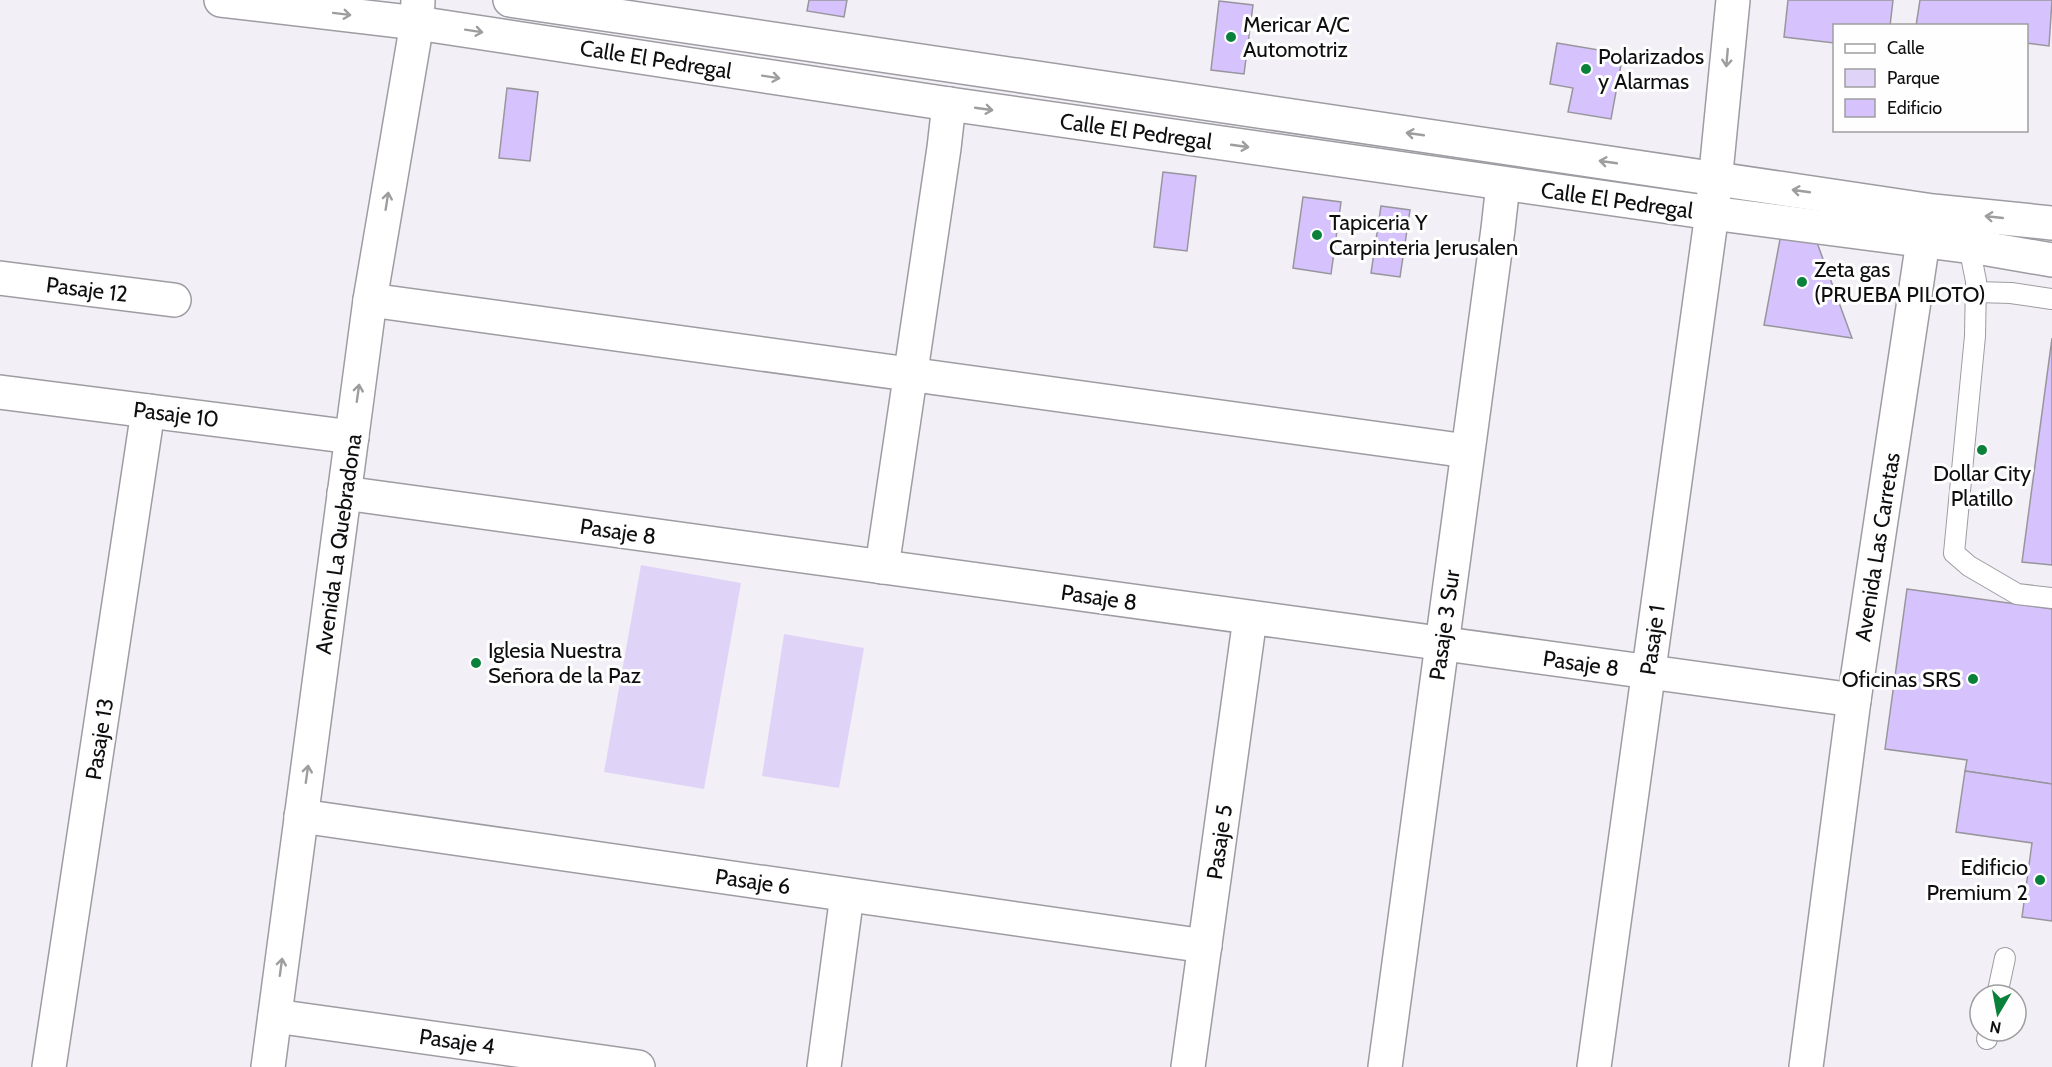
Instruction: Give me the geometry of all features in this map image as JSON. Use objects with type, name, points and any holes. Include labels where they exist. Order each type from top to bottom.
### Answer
[{"type":"street","name":"Calle El Pedregal","points":[[221,0],[417,11],[949,104],[1503,184],[1969,246],[2052,260]]},
{"type":"street","name":"Calle El Pedregal","points":[[510,0],[1934,211],[2052,223]]},
{"type":"street","name":"Pasaje 1","points":[[1594,1067],[1712,213],[1733,0]]},
{"type":"street","name":"Avenida La Quebradona","points":[[268,1067],[370,300],[417,11]]},
{"type":"street","points":[[882,567],[949,104]]},
{"type":"street","name":"Pasaje 3 Sur","points":[[1385,1067],[1503,184]]},
{"type":"street","name":"Avenida Las Carretas","points":[[1806,1067],[1854,700],[1923,241]]},
{"type":"street","name":"Pasaje 12","points":[[0,278],[174,300]]},
{"type":"street","points":[[370,300],[1467,451]]},
{"type":"street","name":"Pasaje 10","points":[[0,392],[352,436]]},
{"type":"street","name":"Pasaje 13","points":[[50,1067],[148,411]]},
{"type":"street","name":"Pasaje 8","points":[[344,493],[1854,700]]},
{"type":"street","name":"Pasaje 5","points":[[1188,1067],[1250,618]]},
{"type":"street","name":"Pasaje 6","points":[[301,816],[1205,946]]},
{"type":"street","points":[[824,1067],[847,895]]},
{"type":"street","name":"Pasaje 4","points":[[275,1016],[638,1067]]},
{"type":"lane","points":[[1969,246],[1976,281],[1975,336],[1954,553],[1969,566],[2017,594],[2052,597]]},
{"type":"lane","points":[[1976,292],[2011,293],[2052,299]]},
{"type":"lane","points":[[2000,983],[2005,958]]},
{"type":"green space","points":[[641,565],[741,583],[704,789],[604,772]]},
{"type":"green space","points":[[784,634],[864,648],[839,788],[762,776]]},
{"type":"building","points":[[809,0],[847,0],[844,17],[807,11]]},
{"type":"building","points":[[1788,0],[1893,0],[1890,24],[1833,24],[1833,43],[1784,37]]},
{"type":"building","points":[[1920,0],[2052,0],[2049,46],[2028,43],[2028,24],[1916,24]]},
{"type":"building","name":"Mericar A/C Automotriz","points":[[1219,1],[1253,5],[1244,74],[1211,70]]},
{"type":"building","name":"Polarizados y Alarmas","points":[[1557,43],[1623,54],[1611,119],[1568,112],[1573,88],[1550,84]]},
{"type":"building","points":[[507,88],[538,92],[530,161],[499,158]]},
{"type":"building","points":[[1163,172],[1196,176],[1187,251],[1154,247]]},
{"type":"building","name":"Tapiceria Y Carpinteria Jerusalen","points":[[1303,197],[1341,202],[1331,274],[1293,268]]},
{"type":"building","points":[[1381,206],[1410,210],[1400,277],[1371,273]]},
{"type":"building","name":"Zeta gas (PRUEBA PILOTO)","points":[[1781,234],[1816,240],[1852,338],[1764,325]]},
{"type":"building","points":[[2052,338],[2052,565],[2022,562]]},
{"type":"building","name":"Oficinas SRS","points":[[1907,589],[2052,609],[2052,784],[1965,771],[1967,760],[1885,749]]},
{"type":"building","name":"Edificio Premium 2","points":[[1965,771],[2052,784],[2052,921],[2022,917],[2032,843],[1956,832]]},
{"type":"place","name":"Mericar A/C Automotriz","points":[[1231,37]]},
{"type":"place","name":"Polarizados y Alarmas","points":[[1586,69]]},
{"type":"place","name":"Tapiceria Y Carpinteria Jerusalen","points":[[1317,235]]},
{"type":"place","name":"Zeta gas (PRUEBA PILOTO)","points":[[1802,282]]},
{"type":"place","name":"Dollar City Platillo","points":[[1982,450]]},
{"type":"place","name":"Iglesia Nuestra Señora de la Paz","points":[[476,663]]},
{"type":"place","name":"Oficinas SRS","points":[[1973,679]]},
{"type":"place","name":"Edificio Premium 2","points":[[2040,880]]}]
